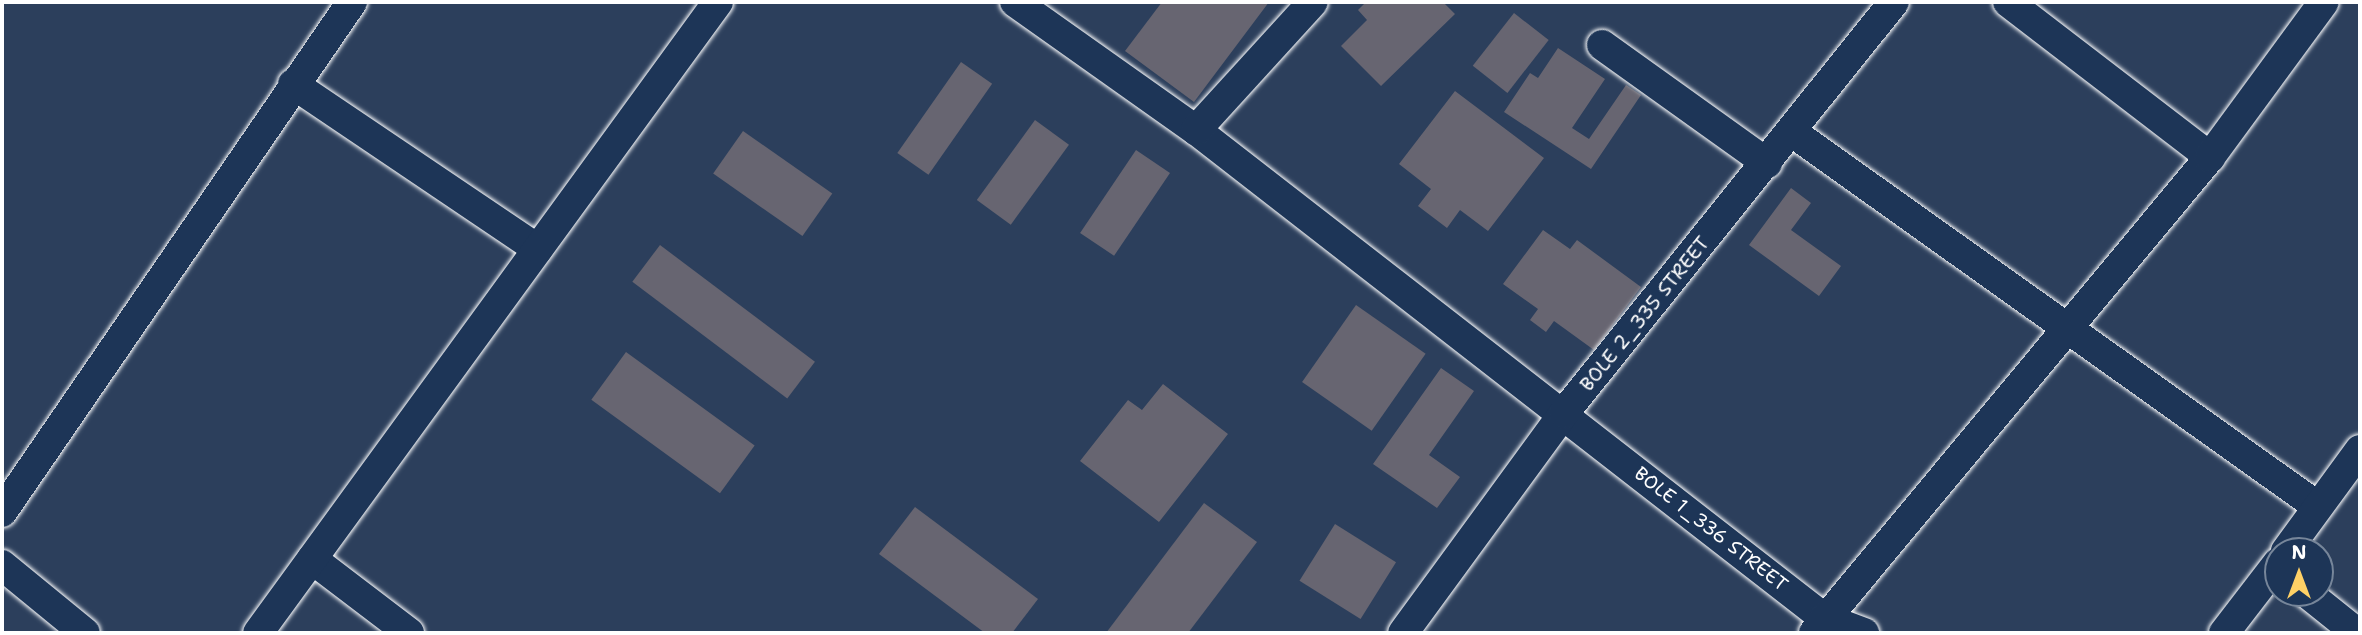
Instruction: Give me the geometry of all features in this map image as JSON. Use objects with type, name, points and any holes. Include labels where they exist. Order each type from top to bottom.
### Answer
[{"type":"street","points":[[2,512],[293,84],[352,2]]},
{"type":"street","points":[[258,633],[718,2]]},
{"type":"street","name":"BOLE 1_336 STREET","points":[[1015,2],[1196,130],[1564,413],[1819,626],[1864,633]]},
{"type":"street","points":[[1196,130],[1314,2]]},
{"type":"street","name":"BOLE 2_335 STREET","points":[[1403,633],[1564,413],[1768,163],[1894,2]]},
{"type":"street","points":[[2008,2],[2210,157]]},
{"type":"street","points":[[1819,626],[2063,329],[2210,157],[2324,2]]},
{"type":"street","points":[[1602,45],[1768,163]]},
{"type":"street","points":[[293,84],[538,249]]},
{"type":"street","points":[[1792,132],[2063,329],[2317,506]]},
{"type":"street","points":[[2296,537],[2360,450]]},
{"type":"street","points":[[312,559],[409,633]]},
{"type":"street","points":[[2,565],[85,633]]},
{"type":"street","points":[[2224,633],[2264,582]]},
{"type":"street","points":[[2324,607],[2357,633]]},
{"type":"building","points":[[1162,2],[1269,2],[1194,102],[1125,51]]},
{"type":"building","points":[[1366,2],[1443,2],[1455,14],[1381,86],[1341,46],[1367,20],[1358,10]]},
{"type":"building","points":[[1514,13],[1549,40],[1507,93],[1473,66]]},
{"type":"building","points":[[1558,48],[1605,79],[1572,128],[1589,139],[1626,85],[1641,95],[1591,169],[1504,112],[1530,73],[1538,78]]},
{"type":"building","points":[[961,62],[992,84],[928,175],[897,153]]},
{"type":"building","points":[[1455,91],[1544,158],[1488,231],[1460,210],[1447,228],[1418,206],[1431,189],[1399,164]]},
{"type":"building","points":[[1035,120],[1069,145],[1011,225],[977,200]]},
{"type":"building","points":[[743,131],[832,194],[802,236],[713,174]]},
{"type":"building","points":[[1136,150],[1170,173],[1114,256],[1080,233]]},
{"type":"building","points":[[1791,188],[1811,203],[1791,230],[1841,266],[1819,296],[1749,245]]},
{"type":"building","points":[[1543,230],[1570,249],[1577,240],[1641,287],[1594,350],[1554,321],[1546,332],[1530,320],[1538,309],[1503,284]]},
{"type":"building","points":[[660,245],[815,362],[787,398],[632,282]]},
{"type":"building","points":[[1356,305],[1426,354],[1372,431],[1302,382]]},
{"type":"building","points":[[626,352],[755,445],[720,493],[591,400]]},
{"type":"building","points":[[1441,368],[1474,391],[1429,455],[1460,477],[1437,508],[1373,464]]},
{"type":"building","points":[[1163,384],[1228,434],[1159,522],[1080,461],[1128,400],[1142,410]]},
{"type":"building","points":[[1204,503],[1257,542],[1188,633],[1106,633]]},
{"type":"building","points":[[915,507],[1038,599],[1012,633],[985,633],[879,554]]},
{"type":"building","points":[[1335,524],[1396,562],[1361,619],[1299,581]]}]
